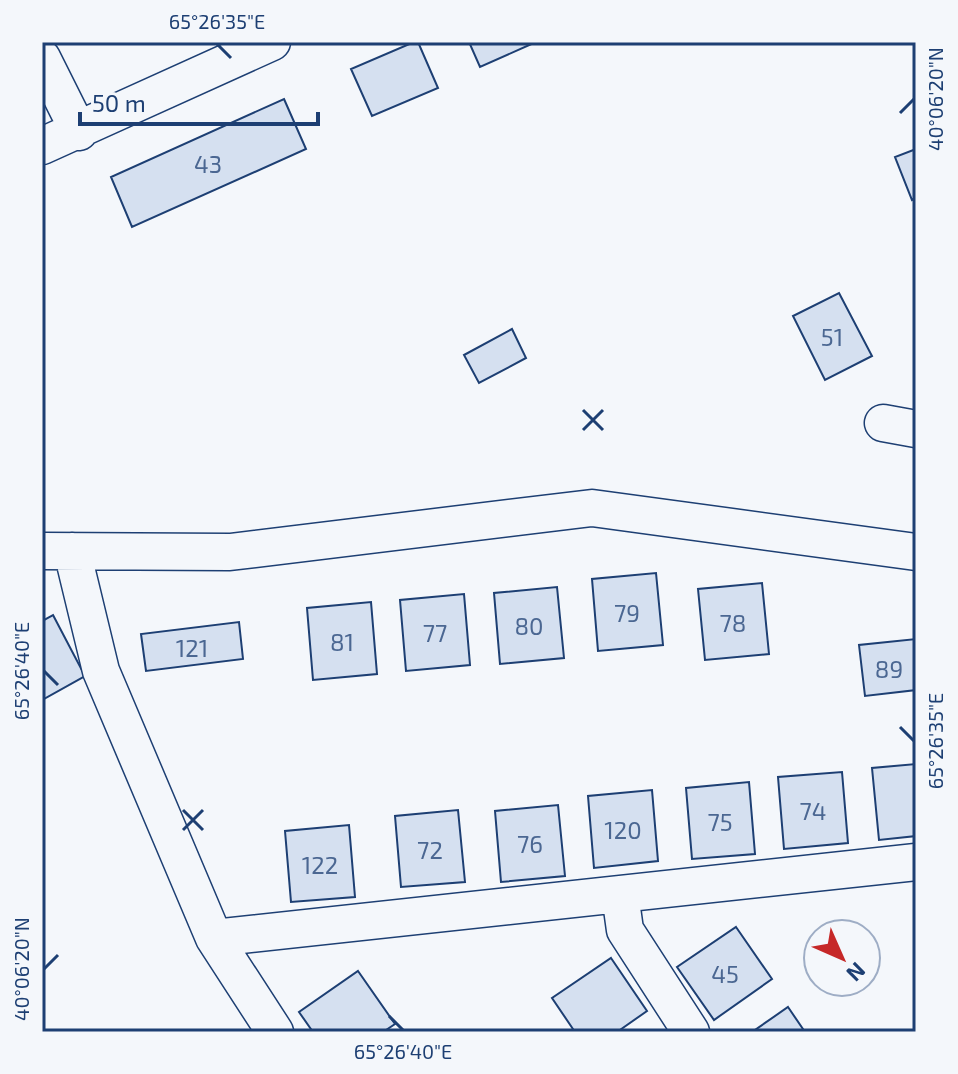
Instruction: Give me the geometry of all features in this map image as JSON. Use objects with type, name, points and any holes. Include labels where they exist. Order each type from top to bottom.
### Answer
[{"type":"street","points":[[42,146],[79,132],[272,42]]},
{"type":"street","points":[[42,58],[79,132]]},
{"type":"street","points":[[275,1032],[214,938],[101,671],[57,551],[230,552],[592,508],[916,552]]},
{"type":"street","points":[[214,938],[916,862]]},
{"type":"street","points":[[620,894],[625,930],[691,1032]]},
{"type":"building","points":[[418,42],[438,88],[372,116],[351,69]]},
{"type":"building","points":[[469,42],[536,42],[480,67]]},
{"type":"building","points":[[284,99],[306,149],[132,227],[111,177]]},
{"type":"building","points":[[916,149],[916,198],[912,200],[895,157]]},
{"type":"building","points":[[839,293],[872,356],[825,380],[793,316]]},
{"type":"building","points":[[512,329],[526,358],[479,383],[464,355]]},
{"type":"building","points":[[656,573],[663,645],[598,651],[592,579]]},
{"type":"building","points":[[762,583],[769,654],[705,660],[698,589]]},
{"type":"building","points":[[557,587],[564,658],[500,664],[494,593]]},
{"type":"building","points":[[464,594],[470,665],[406,671],[400,600]]},
{"type":"building","points":[[371,602],[377,674],[313,680],[307,608]]},
{"type":"building","points":[[53,615],[85,676],[42,700],[42,621]]},
{"type":"building","points":[[239,622],[243,659],[146,671],[141,634]]},
{"type":"building","points":[[916,639],[916,690],[865,696],[859,645]]},
{"type":"building","points":[[916,764],[916,836],[879,840],[872,768]]},
{"type":"building","points":[[842,772],[848,843],[784,849],[778,777]]},
{"type":"building","points":[[749,782],[755,854],[692,859],[686,788]]},
{"type":"building","points":[[652,790],[658,861],[594,868],[588,796]]},
{"type":"building","points":[[558,805],[565,876],[501,882],[495,811]]},
{"type":"building","points":[[458,810],[465,882],[401,887],[395,816]]},
{"type":"building","points":[[349,825],[355,897],[291,902],[285,831]]},
{"type":"building","points":[[736,927],[772,979],[714,1020],[677,967]]},
{"type":"building","points":[[611,958],[647,1011],[617,1032],[575,1032],[552,998]]},
{"type":"building","points":[[358,971],[395,1024],[383,1032],[313,1032],[299,1012]]},
{"type":"building","points":[[788,1007],[805,1032],[752,1032]]}]
